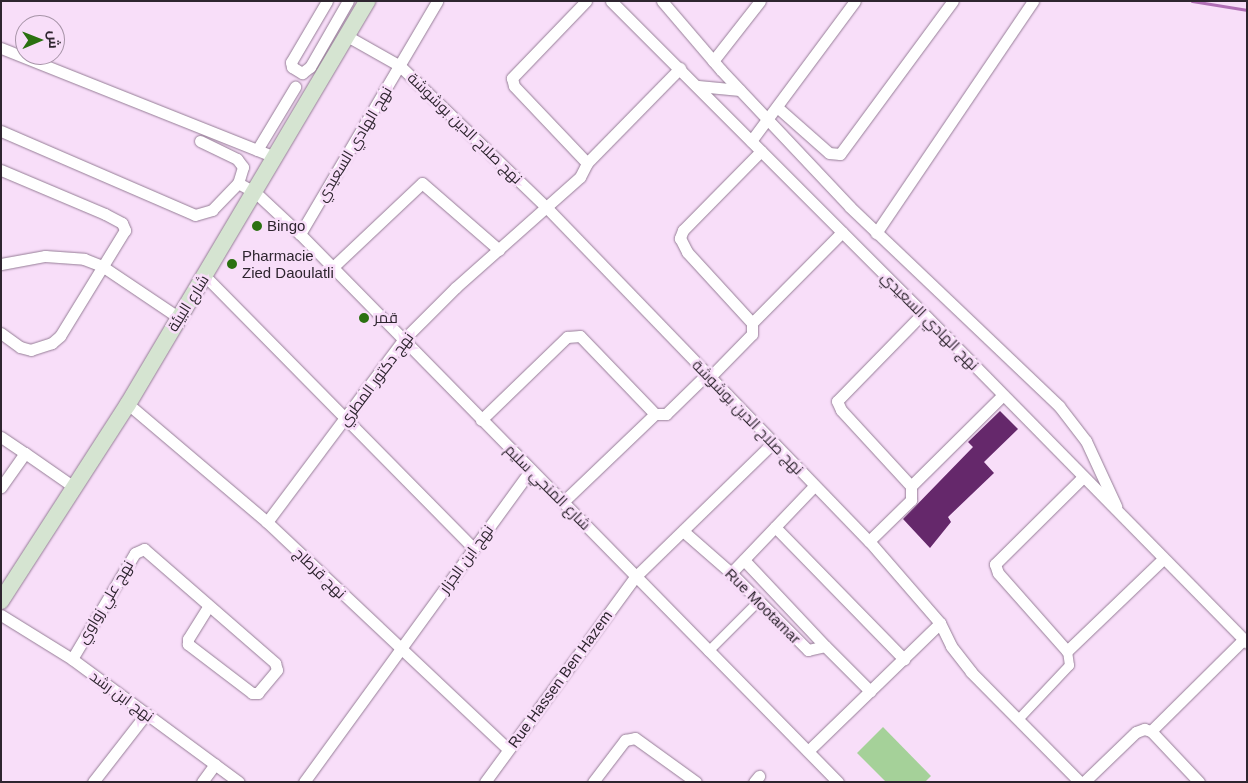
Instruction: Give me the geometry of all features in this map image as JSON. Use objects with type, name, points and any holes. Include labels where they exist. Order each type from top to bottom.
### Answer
[{"type":"main road","name":"شارع البيئة","points":[[1,601],[128,404],[178,317],[256,193],[275,157],[368,1]]},
{"type":"street","points":[[327,1],[292,62],[292,66],[302,73],[310,67],[348,1]]},
{"type":"street","name":"نهج الهادي السعيدي","points":[[300,234],[437,1]]},
{"type":"street","points":[[586,1],[512,78],[514,86],[586,163]]},
{"type":"street","name":"نهج الهادي السعيدي","points":[[611,1],[923,313],[1245,642]]},
{"type":"street","points":[[662,1],[713,61],[876,233],[1059,406],[1086,441],[1119,514]]},
{"type":"street","points":[[713,61],[760,1]]},
{"type":"street","points":[[751,141],[855,1]]},
{"type":"street","points":[[777,107],[829,152],[840,154],[953,1]]},
{"type":"street","points":[[876,233],[1033,1]]},
{"type":"street","name":"نهج صلاح الدين بوشوشة","points":[[347,36],[400,66],[548,209],[869,541],[940,623],[951,646],[971,672],[1082,782]]},
{"type":"street","points":[[1,48],[275,157]]},
{"type":"street","name":"نهج دكتور المطري","points":[[267,522],[346,419],[403,340],[499,250],[548,209],[580,177],[586,163],[680,68]]},
{"type":"street","points":[[698,86],[740,90]]},
{"type":"street","points":[[258,150],[295,88]]},
{"type":"street","points":[[1,131],[195,215],[212,210],[238,183],[243,167],[237,159],[200,141]]},
{"type":"street","points":[[563,502],[655,414],[666,414],[752,334],[752,323],[687,252],[680,238],[683,230],[761,151]]},
{"type":"street","points":[[1,170],[122,223],[123,233],[60,336],[52,343],[32,350],[20,347],[1,333]]},
{"type":"street","name":"شارع المنجي سليم","points":[[238,183],[256,193],[300,234],[838,782]]},
{"type":"street","points":[[333,267],[422,183],[499,250]]},
{"type":"street","points":[[752,323],[842,232]]},
{"type":"street","points":[[1,264],[45,256],[66,256],[102,266],[178,317]]},
{"type":"street","points":[[205,276],[473,548]]},
{"type":"street","points":[[869,541],[911,500],[911,486],[841,410],[837,401],[923,313]]},
{"type":"street","points":[[482,420],[567,337],[576,334],[655,414]]},
{"type":"street","points":[[911,486],[1003,395]]},
{"type":"street","name":"نهج قرطاج","points":[[128,404],[267,522],[508,749]]},
{"type":"street","points":[[1,437],[74,487]]},
{"type":"street","name":"Rue Hassen Ben Hazem","points":[[486,782],[508,749],[636,577],[774,443]]},
{"type":"street","points":[[1,487],[24,452]]},
{"type":"street","name":"نهج ابن الجزار","points":[[304,782],[473,548],[532,470]]},
{"type":"street","points":[[1019,718],[1069,665],[1067,651],[998,573],[995,564],[1083,477]]},
{"type":"street","points":[[731,573],[814,486]]},
{"type":"street","points":[[775,527],[904,659]]},
{"type":"street","name":"Rue Mootamar","points":[[683,531],[731,573],[808,650],[825,646]]},
{"type":"street","name":"نهج علي زواوي","points":[[72,659],[139,549],[149,550],[209,606],[275,663],[277,670],[258,693],[252,693],[188,644],[188,639],[209,606]]},
{"type":"street","points":[[1067,651],[1164,559]]},
{"type":"street","name":"Rue Mootamar","points":[[744,560],[825,646]]},
{"type":"street","points":[[708,650],[759,600]]},
{"type":"street","name":"نهج ابن رشد","points":[[1,615],[72,659],[239,782]]},
{"type":"street","points":[[808,751],[940,623]]},
{"type":"street","points":[[1150,731],[1245,642]]},
{"type":"street","points":[[825,646],[870,691]]},
{"type":"street","points":[[93,782],[146,714]]},
{"type":"street","points":[[1082,782],[1138,730],[1150,731],[1199,782]]},
{"type":"street","points":[[593,782],[626,740],[635,738],[696,782]]},
{"type":"street","points":[[202,782],[216,764]]},
{"type":"green space","points":[[883,727],[931,776],[925,782],[886,782],[857,753]]},
{"type":"building","points":[[1000,411],[1018,429],[984,462],[994,473],[948,517],[951,522],[930,548],[903,519],[973,447],[968,442]]},
{"type":"waterway","points":[[1192,1],[1247,10]]},
{"type":"place","name":"Bingo","points":[[257,226]]},
{"type":"place","name":"Pharmacie Zied Daoulatli","points":[[232,264]]},
{"type":"place","name":"قمر","points":[[364,318]]}]
